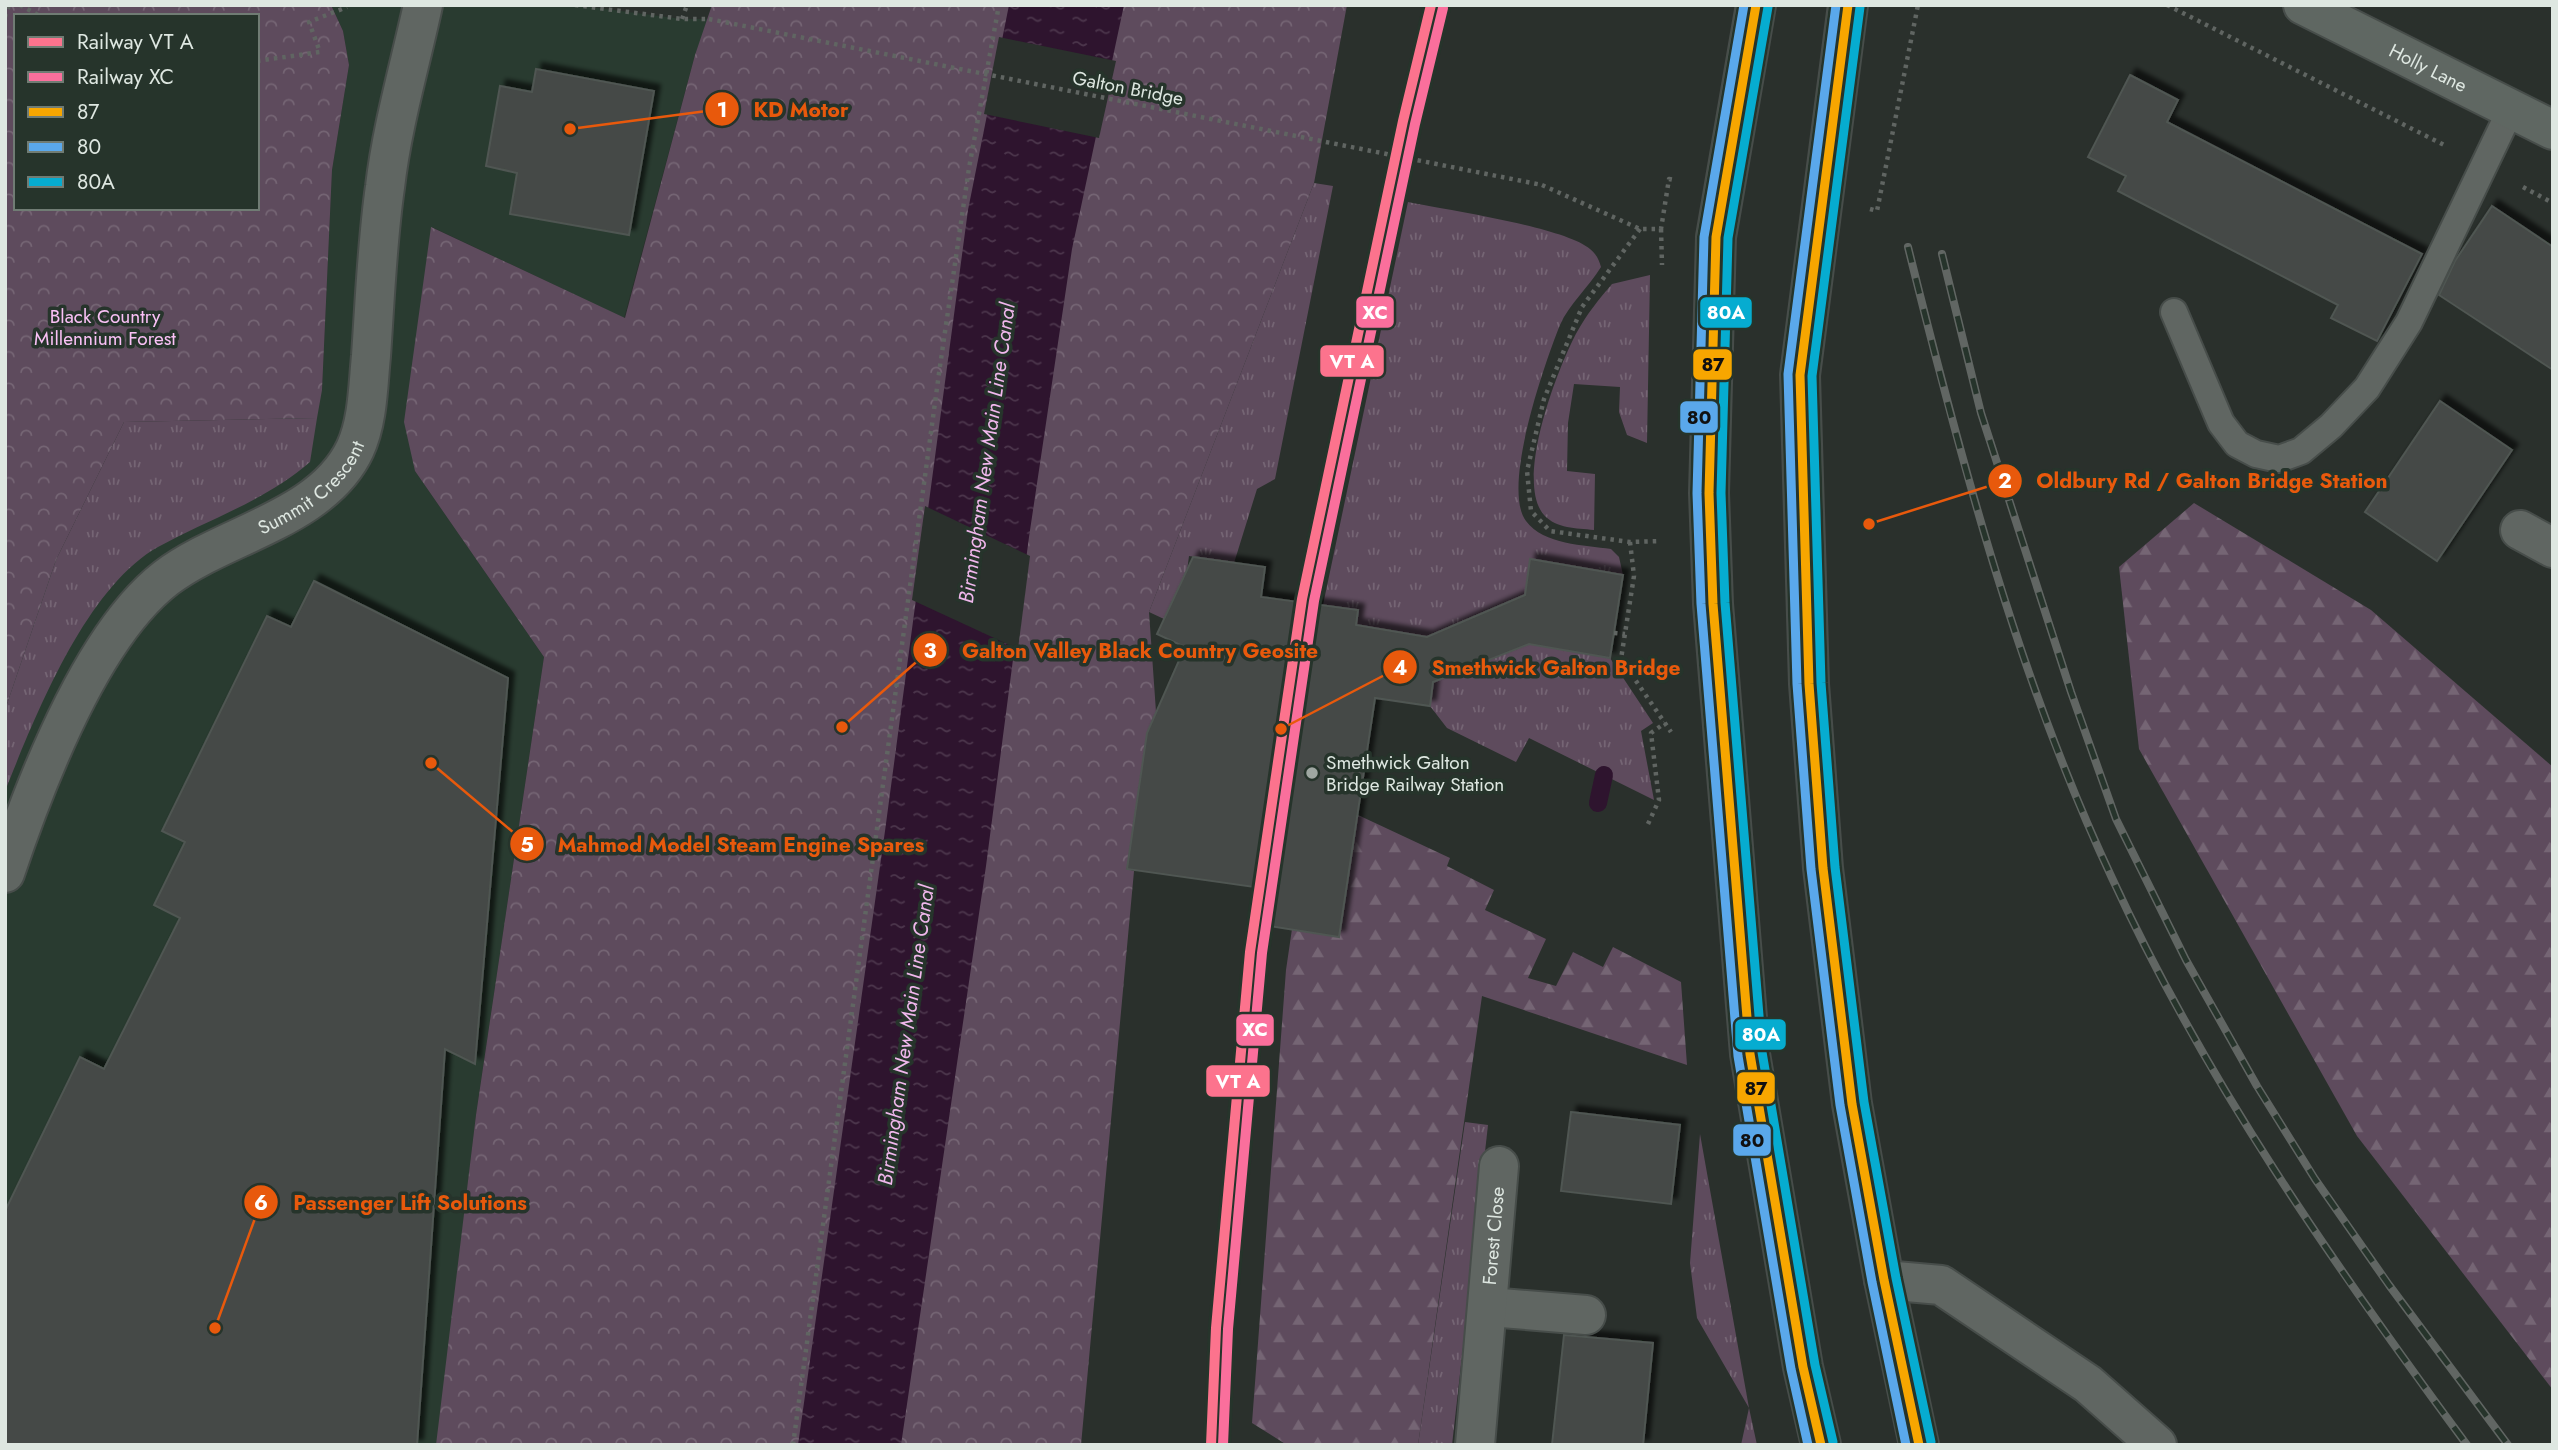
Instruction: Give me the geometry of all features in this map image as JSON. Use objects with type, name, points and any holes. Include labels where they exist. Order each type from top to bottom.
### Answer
[{"type":"main road","points":[[1756,5],[1716,237],[1709,494],[1713,604],[1727,801],[1750,1054],[1803,1367],[1821,1445]]},
{"type":"main road","points":[[1848,5],[1800,375],[1809,684],[1823,868],[1852,1104],[1884,1280],[1919,1445]]},
{"type":"street","name":"Summit Crescent","points":[[5,873],[78,693],[121,626],[165,579],[221,545],[308,502],[337,478],[356,448],[366,407],[385,185],[423,5]]},
{"type":"street","name":"Holly Lane","points":[[2303,5],[2553,130]]},
{"type":"street","points":[[2520,530],[2553,548]]},
{"type":"street","name":"Forest Close","points":[[1475,1445],[1489,1307],[1499,1166]]},
{"type":"street","points":[[1884,1280],[1941,1285],[2088,1384],[2157,1445]]},
{"type":"street","name":"Forest Close","points":[[1489,1307],[1586,1315]]},
{"type":"lane","points":[[2174,312],[2221,422],[2237,444],[2256,454],[2279,459],[2301,451],[2331,426],[2367,388],[2409,322],[2511,109]]},
{"type":"path","points":[[5,17],[9,5]]},
{"type":"path","points":[[20,5],[36,14]]},
{"type":"path","name":"Galton Bridge","points":[[575,5],[682,19],[709,19],[1542,185],[1640,229]]},
{"type":"path","points":[[682,19],[687,5]]},
{"type":"path","points":[[793,1445],[946,326],[969,168],[999,5]]},
{"type":"path","points":[[1877,211],[1918,5]]},
{"type":"path","points":[[2166,5],[2484,165],[2553,203]]},
{"type":"path","points":[[259,61],[320,51],[309,22],[348,7]]},
{"type":"path","points":[[1667,540],[1630,542],[1550,531],[1531,511],[1527,471],[1544,399],[1582,307],[1640,229],[1661,229],[1669,179]]},
{"type":"path","points":[[1630,542],[1634,576],[1621,659],[1677,742]]},
{"type":"path","points":[[1614,632],[1625,634]]},
{"type":"path","points":[[1648,824],[1659,800],[1651,733],[1665,723]]},
{"type":"shaded area","points":[[331,5],[575,5],[682,19],[709,19],[695,55],[624,318],[432,227],[415,471],[544,657],[476,1115],[437,1445],[5,1445],[5,710],[56,559],[322,390],[332,170],[349,65],[343,31]]},
{"type":"green space","name":"Black Country Millennium Forest","points":[[5,5],[331,5],[343,31],[349,65],[332,170],[322,390],[317,418],[124,422],[56,560],[5,710]]},
{"type":"green space","points":[[712,5],[1347,5],[1314,183],[1149,612],[1156,712],[1147,733],[1127,869],[1134,871],[1081,1445],[436,1445],[476,1115],[544,657],[415,471],[404,422],[431,227],[625,318],[695,55]]},
{"type":"green space","points":[[1314,183],[1333,186],[1275,479],[1257,489],[1234,563],[1189,556],[1184,593],[1177,590],[1164,619],[1149,612]]},
{"type":"green space","points":[[1408,202],[1504,220],[1556,234],[1590,249],[1597,258],[1601,267],[1564,317],[1536,395],[1522,454],[1520,505],[1526,521],[1543,535],[1577,545],[1611,549],[1619,557],[1623,575],[1531,559],[1525,595],[1427,637],[1356,625],[1358,610],[1323,605]]},
{"type":"green space","points":[[1650,275],[1647,443],[1627,435],[1619,412],[1620,387],[1574,384],[1568,423],[1567,471],[1595,474],[1594,530],[1555,523],[1544,515],[1536,499],[1534,477],[1536,451],[1550,396],[1577,332],[1602,295],[1612,284]]},
{"type":"green space","points":[[317,418],[310,462],[256,499],[158,547],[132,566],[108,592],[65,657],[31,727],[5,791],[5,710],[56,560],[124,422]]},
{"type":"green space","points":[[2194,503],[2371,610],[2553,767],[2553,1390],[2357,1136],[2139,749],[2119,567]]},
{"type":"green space","points":[[1529,644],[1610,658],[1653,723],[1641,731],[1654,800],[1529,738],[1516,762],[1447,728],[1430,706],[1433,682]]},
{"type":"green space","points":[[1358,815],[1450,858],[1447,866],[1494,890],[1485,910],[1546,939],[1528,978],[1556,986],[1573,952],[1603,967],[1613,947],[1681,982],[1687,1065],[1482,996],[1418,1445],[1287,1445],[1252,1423],[1286,970],[1292,929],[1339,936]]},
{"type":"green space","points":[[1465,1122],[1488,1125],[1452,1445],[1418,1445]]},
{"type":"green space","points":[[1700,1134],[1749,1408],[1697,1318],[1690,1263]]},
{"type":"green space","points":[[1749,1408],[1757,1445],[1741,1445]]},
{"type":"water","name":"Birmingham New Main Line Canal","points":[[1009,5],[1124,5],[1072,249],[1029,537],[986,866],[901,1445],[798,1445],[885,831],[968,210]]},
{"type":"pier","points":[[999,37],[1116,61],[1099,138],[984,114]]},
{"type":"pier","points":[[925,506],[1030,556],[1018,649],[912,600]]},
{"type":"building","points":[[536,69],[654,91],[629,235],[510,214],[517,173],[486,166],[500,86],[532,92]]},
{"type":"building","points":[[2130,75],[2178,100],[2167,122],[2422,254],[2377,341],[2331,318],[2338,305],[2118,191],[2126,176],[2088,157]]},
{"type":"building","points":[[2492,206],[2553,247],[2553,370],[2439,295],[2455,261]]},
{"type":"building","points":[[2440,401],[2512,450],[2437,561],[2365,512]]},
{"type":"building","name":"Smethwick Galton Bridge Railway Station","points":[[1193,557],[1265,567],[1261,597],[1358,610],[1356,625],[1427,637],[1525,595],[1530,559],[1623,575],[1610,658],[1529,644],[1433,682],[1430,706],[1375,698],[1339,937],[1263,925],[1269,889],[1127,869],[1147,733],[1185,647],[1157,634]]},
{"type":"building","points":[[314,581],[508,678],[475,1064],[445,1049],[417,1445],[5,1445],[5,1211],[80,1057],[104,1069],[180,918],[154,905],[185,842],[162,831],[267,616],[291,627]]},
{"type":"building","points":[[1571,1112],[1680,1125],[1671,1204],[1561,1191]]},
{"type":"building","points":[[1564,1335],[1653,1343],[1643,1445],[1552,1445]]},
{"type":"waterway","points":[[1598,803],[1604,775]]},
{"type":"railway","points":[[1908,247],[1971,488],[2020,647],[2078,802],[2112,878],[2188,1027],[2231,1100],[2321,1240],[2467,1445]]},
{"type":"railway","points":[[1942,254],[1981,413],[2071,692],[2116,819],[2186,960],[2257,1086],[2315,1179],[2389,1285],[2508,1445]]},
{"type":"transit line","points":[[1211,1445],[1216,1328],[1250,952],[1302,599],[1403,121],[1431,5]]},
{"type":"transit line","name":"80","points":[[1744,5],[1704,237],[1697,493],[1701,604],[1738,1056],[1791,1369],[1808,1445]]},
{"type":"transit line","name":"87","points":[[1756,5],[1716,237],[1709,493],[1713,604],[1750,1054],[1803,1367],[1821,1445]]},
{"type":"transit line","name":"80","points":[[1836,5],[1788,374],[1797,684],[1811,869],[1840,1105],[1872,1282],[1906,1445]]},
{"type":"transit line","name":"87","points":[[1848,5],[1800,375],[1809,684],[1823,868],[1852,1104],[1884,1280],[1919,1445]]},
{"type":"transit line","name":"80A","points":[[1768,7],[1728,238],[1721,493],[1725,603],[1762,1052],[1815,1365],[1833,1442]]},
{"type":"transit line","name":"80A","points":[[1860,7],[1812,376],[1821,683],[1835,867],[1864,1102],[1896,1278],[1931,1442]]},
{"type":"rail line","name":"XC","points":[[1223,1445],[1228,1329],[1262,953],[1314,601],[1415,124],[1443,8]]},
{"type":"place","name":"KD Motor","points":[[570,129]]},
{"type":"place","name":"Oldbury Rd / Galton Bridge Station","points":[[1869,524]]},
{"type":"place","name":"Galton Valley Black Country Geosite","points":[[842,727]]},
{"type":"place","name":"Smethwick Galton Bridge","points":[[1281,729]]},
{"type":"place","name":"Mahmod Model Steam Engine Spares","points":[[431,763]]},
{"type":"place","name":"Smethwick Galton Bridge Railway Station","points":[[1312,773]]},
{"type":"place","name":"Passenger Lift Solutions","points":[[215,1328]]}]
